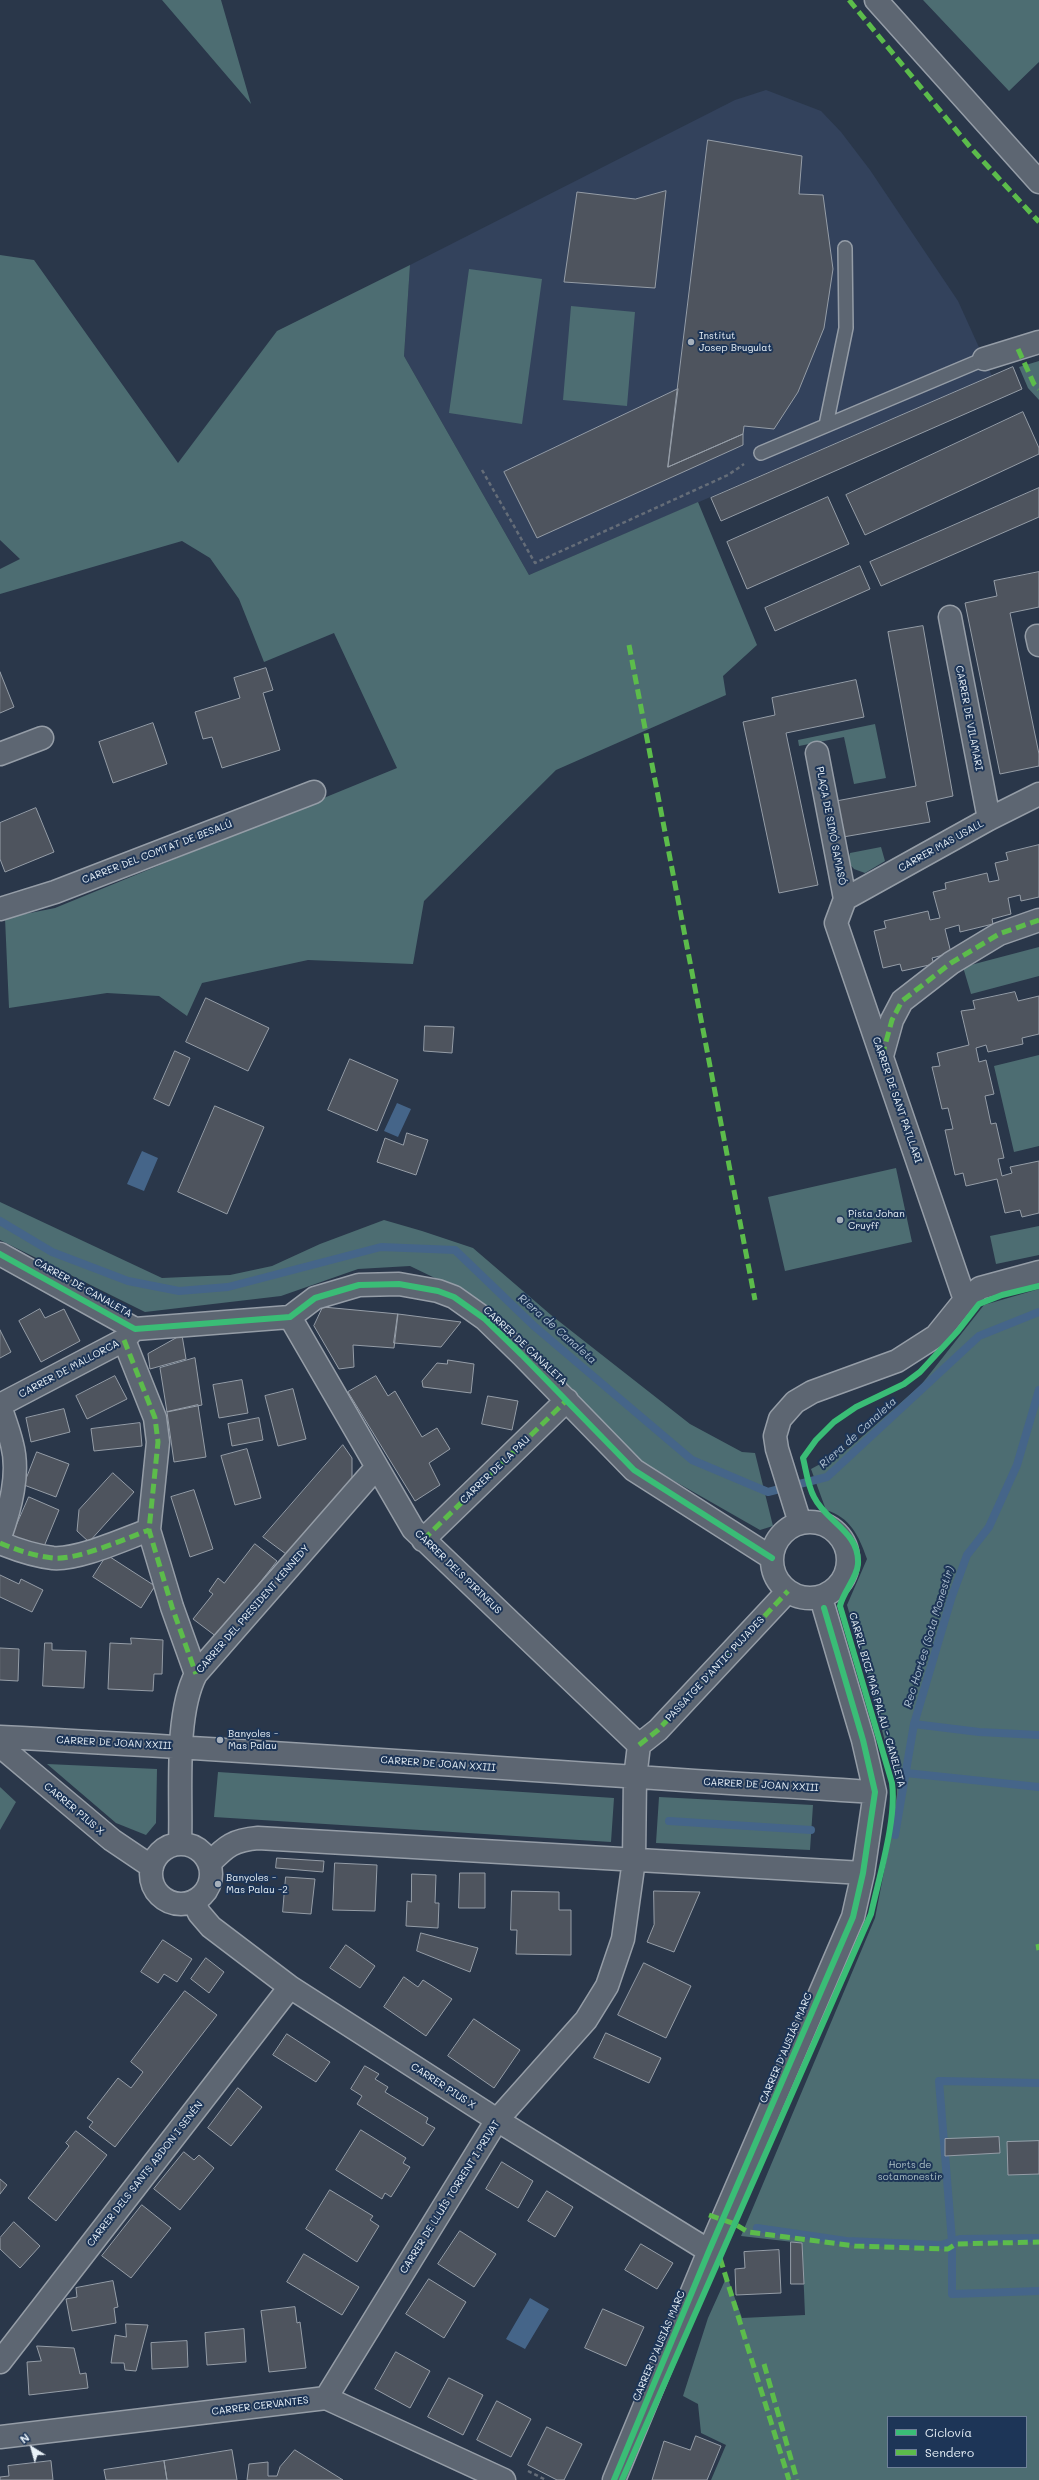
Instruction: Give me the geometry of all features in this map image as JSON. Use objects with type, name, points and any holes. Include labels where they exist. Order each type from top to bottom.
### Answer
[{"type":"street","points":[[876,0],[1039,182]]},
{"type":"street","points":[[984,359],[1039,342]]},
{"type":"street","name":"CARRER DE VILAMARI","points":[[950,617],[989,819]]},
{"type":"street","points":[[0,754],[42,738]]},
{"type":"street","name":"PLAÇA DE SIMÓ SAMASÓ","points":[[817,752],[845,900]]},
{"type":"street","name":"CARRER DEL COMTAT DE BESALÚ","points":[[0,909],[55,892],[314,792]]},
{"type":"street","name":"CARRER MAS USALL","points":[[845,900],[989,819],[1039,794]]},
{"type":"street","name":"CARRER DE SANT PATLLARI","points":[[845,900],[836,923],[965,1300]]},
{"type":"street","points":[[882,1056],[892,1020],[902,1000],[951,962],[999,934],[1039,920]]},
{"type":"street","name":"CARRER DE CANALETA","points":[[0,1254],[129,1335],[290,1317],[315,1298],[359,1285],[399,1284],[438,1291],[454,1297],[485,1319],[567,1400],[634,1470],[772,1558]]},
{"type":"street","points":[[800,1523],[777,1449],[775,1436],[780,1419],[795,1402],[812,1392],[904,1357],[936,1336],[965,1300],[980,1288],[1039,1272]]},
{"type":"street","name":"CARRER DELS PIRINEUS","points":[[290,1317],[376,1468],[413,1529],[639,1745]]},
{"type":"street","points":[[129,1335],[155,1418],[158,1442],[150,1530],[172,1607],[196,1674]]},
{"type":"street","name":"CARRER DE MALLORCA","points":[[0,1405],[129,1335]]},
{"type":"street","name":"CARRER DE LA PAU","points":[[423,1540],[567,1400]]},
{"type":"street","points":[[0,1405],[13,1445],[14,1474],[10,1509],[0,1537]]},
{"type":"street","name":"CARRER DEL PRESIDENT KENNEDY","points":[[180,1844],[182,1746],[187,1699],[196,1674],[376,1468]]},
{"type":"street","points":[[800,1523],[823,1524],[841,1537],[846,1547],[847,1569],[836,1588],[817,1603],[788,1591],[776,1577],[772,1558],[775,1546],[781,1536],[790,1528],[800,1523]]},
{"type":"street","points":[[0,1543],[27,1554],[54,1558],[92,1551],[150,1530]]},
{"type":"street","name":"PASSATGE D'ANTIC PUJADES","points":[[639,1745],[658,1730],[788,1591]]},
{"type":"street","name":"CARRER D'AUSIÀS MARC","points":[[614,2480],[709,2251],[853,1917],[863,1873],[875,1792],[863,1740],[817,1603]]},
{"type":"street","name":"CARRER DE JOAN XXIII","points":[[0,1737],[182,1746],[635,1778],[875,1792]]},
{"type":"street","points":[[635,1778],[639,1745]]},
{"type":"street","name":"CARRER PIUS X","points":[[0,1746],[112,1840],[152,1867]]},
{"type":"street","name":"CARRER DE LLUÍS TORRENT I PRIVAT","points":[[326,2398],[497,2120],[586,2020],[607,1986],[623,1939],[634,1860],[635,1778]]},
{"type":"street","points":[[210,1863],[222,1850],[238,1840],[258,1838],[863,1873]]},
{"type":"street","points":[[180,1844],[194,1846],[204,1853],[210,1863],[211,1875],[209,1886],[202,1896],[194,1901],[179,1904],[168,1901],[158,1894],[152,1884],[152,1867],[154,1860],[161,1851],[171,1845],[180,1844]]},
{"type":"street","name":"CARRER PIUS X","points":[[194,1901],[199,1913],[212,1927],[290,1987],[497,2120],[709,2251]]},
{"type":"street","name":"CARRER DELS SANTS ABDON I SENÉN","points":[[0,2362],[290,1987]]},
{"type":"street","points":[[326,2398],[504,2480]]},
{"type":"street","name":"CARRER CERVANTES","points":[[0,2437],[326,2398]]},
{"type":"lane","points":[[826,425],[846,328],[845,248]]},
{"type":"lane","points":[[762,453],[984,359]]},
{"type":"path","points":[[482,470],[535,563],[728,475],[762,453]]},
{"type":"shaded area","name":"Institut Josep Brugulat","points":[[766,90],[821,111],[841,132],[870,170],[958,301],[992,376],[529,575],[404,356],[410,265],[735,100]]},
{"type":"shaded area","points":[[397,1103],[411,1109],[398,1137],[384,1131]]},
{"type":"shaded area","points":[[142,1151],[158,1158],[144,1191],[127,1184]]},
{"type":"shaded area","points":[[530,2298],[549,2309],[525,2349],[506,2339]]},
{"type":"green space","points":[[162,0],[221,0],[251,104]]},
{"type":"green space","points":[[923,0],[1039,0],[1039,62],[1009,91]]},
{"type":"green space","points":[[0,255],[34,260],[178,463],[277,331],[410,265],[404,356],[529,575],[698,502],[757,645],[723,676],[726,695],[556,770],[424,901],[413,964],[308,960],[202,983],[187,1016],[159,996],[107,993],[9,1008],[5,918],[55,908],[397,768],[334,633],[264,662],[239,599],[210,558],[182,541],[0,594],[0,569],[20,559],[0,540]]},
{"type":"green space","points":[[469,269],[542,279],[522,424],[449,413]]},
{"type":"green space","points":[[571,306],[635,312],[627,406],[563,400]]},
{"type":"green space","points":[[1039,361],[1039,400],[1028,388],[1019,367]]},
{"type":"green space","points":[[875,724],[886,778],[854,784],[844,737],[799,746],[798,740]]},
{"type":"green space","points":[[881,847],[885,861],[865,873],[854,869],[848,862],[850,853]]},
{"type":"green space","points":[[1039,947],[1039,976],[971,994],[963,967]]},
{"type":"green space","points":[[1039,1055],[1039,1146],[1014,1152],[994,1066]]},
{"type":"green space","name":"Pista Johan Cruyff","points":[[896,1168],[912,1242],[785,1271],[768,1197]]},
{"type":"green space","points":[[0,1202],[162,1278],[230,1275],[272,1266],[320,1244],[384,1220],[473,1248],[551,1315],[690,1424],[742,1452],[755,1453],[773,1526],[760,1530],[641,1462],[530,1345],[466,1293],[410,1266],[358,1269],[281,1296],[145,1312],[0,1240]]},
{"type":"green space","points":[[1039,1226],[1039,1255],[996,1264],[990,1236]]},
{"type":"green space","name":"Horts de sotamonestir","points":[[1039,1289],[1039,2480],[711,2480],[726,2445],[701,2433],[698,2404],[683,2396],[708,2318],[727,2276],[742,2318],[805,2315],[802,2243],[741,2236],[875,1918],[890,1841],[897,1794],[897,1786],[847,1605],[867,1559],[861,1543],[852,1528],[841,1517],[826,1510],[811,1469],[848,1449],[921,1385],[984,1305]]},
{"type":"green space","points":[[47,1764],[157,1769],[156,1823],[146,1835],[116,1823]]},
{"type":"green space","points":[[218,1772],[614,1798],[611,1842],[214,1817]]},
{"type":"green space","points":[[0,1787],[16,1802],[0,1830]]},
{"type":"green space","points":[[659,1797],[813,1805],[810,1850],[656,1843]]},
{"type":"building","points":[[708,140],[802,156],[799,194],[823,195],[833,269],[824,328],[798,392],[774,429],[744,426],[743,434],[668,467]]},
{"type":"building","points":[[666,191],[655,288],[564,282],[577,192],[635,199]]},
{"type":"building","points":[[1013,367],[1022,389],[721,521],[711,498]]},
{"type":"building","points":[[678,389],[668,467],[743,434],[743,445],[537,538],[504,472]]},
{"type":"building","points":[[1023,412],[1039,448],[1039,454],[865,535],[846,495]]},
{"type":"building","points":[[1039,488],[1039,517],[881,586],[870,562]]},
{"type":"building","points":[[828,497],[849,544],[747,589],[727,542]]},
{"type":"building","points":[[860,566],[870,589],[775,631],[765,608]]},
{"type":"building","points":[[1039,572],[1039,607],[1010,613],[1039,754],[1039,766],[1000,774],[965,603],[997,596],[994,581]]},
{"type":"building","points":[[923,626],[953,796],[926,802],[930,822],[843,837],[836,801],[916,786],[888,632]]},
{"type":"building","points":[[266,668],[273,690],[263,693],[280,750],[222,768],[212,737],[203,739],[195,712],[240,698],[234,678]]},
{"type":"building","points":[[0,672],[14,707],[0,713]]},
{"type":"building","points":[[856,680],[864,717],[786,733],[818,885],[779,893],[743,722],[775,715],[772,698]]},
{"type":"building","points":[[153,723],[167,764],[113,783],[99,742]]},
{"type":"building","points":[[36,808],[54,852],[5,872],[0,859],[0,823]]},
{"type":"building","points":[[1039,845],[1039,897],[1021,901],[1020,895],[1008,898],[1011,914],[992,919],[993,924],[960,932],[959,925],[945,929],[951,953],[932,958],[934,964],[902,971],[900,964],[883,968],[874,931],[886,928],[884,921],[928,911],[930,920],[940,918],[933,892],[946,889],[945,883],[987,873],[989,882],[999,880],[995,863],[1008,860],[1006,853]]},
{"type":"building","points":[[1015,992],[1018,1001],[1039,996],[1039,1034],[1022,1038],[1023,1044],[988,1052],[986,1045],[976,1048],[979,1062],[986,1060],[994,1094],[985,1096],[991,1124],[996,1123],[1004,1158],[998,1159],[1002,1176],[1012,1173],[1010,1167],[1039,1161],[1039,1213],[1022,1217],[1020,1210],[1005,1213],[997,1179],[966,1186],[963,1173],[955,1175],[945,1130],[953,1129],[948,1108],[942,1109],[932,1067],[940,1066],[937,1053],[969,1045],[961,1011],[975,1009],[973,1001]]},
{"type":"building","points":[[206,998],[269,1028],[248,1071],[186,1042]]},
{"type":"building","points":[[425,1026],[454,1027],[452,1053],[424,1051]]},
{"type":"building","points":[[175,1051],[190,1058],[169,1106],[154,1099]]},
{"type":"building","points":[[350,1059],[398,1080],[377,1131],[328,1110]]},
{"type":"building","points":[[215,1106],[264,1127],[227,1214],[178,1192]]},
{"type":"building","points":[[407,1133],[428,1140],[416,1175],[377,1162],[385,1138],[403,1145]]},
{"type":"building","points":[[323,1307],[398,1314],[394,1348],[353,1345],[354,1367],[339,1369],[314,1326]]},
{"type":"building","points":[[40,1309],[45,1318],[64,1309],[80,1341],[41,1362],[19,1321]]},
{"type":"building","points":[[398,1314],[461,1322],[441,1347],[394,1343]]},
{"type":"building","points":[[0,1330],[11,1352],[0,1358]]},
{"type":"building","points":[[182,1335],[186,1359],[150,1369],[148,1354]]},
{"type":"building","points":[[195,1358],[202,1405],[167,1412],[160,1368]]},
{"type":"building","points":[[448,1360],[474,1364],[471,1393],[423,1387],[422,1381],[437,1363],[447,1364]]},
{"type":"building","points":[[115,1376],[127,1399],[87,1419],[76,1396]]},
{"type":"building","points":[[376,1376],[388,1396],[395,1391],[422,1437],[437,1428],[450,1449],[429,1463],[440,1485],[415,1501],[348,1392]]},
{"type":"building","points":[[242,1380],[248,1413],[219,1418],[213,1385]]},
{"type":"building","points":[[293,1389],[306,1439],[278,1446],[265,1396]]},
{"type":"building","points":[[488,1396],[518,1401],[512,1430],[482,1424]]},
{"type":"building","points":[[198,1405],[206,1457],[174,1462],[167,1412]]},
{"type":"building","points":[[64,1409],[70,1432],[31,1442],[26,1418]]},
{"type":"building","points":[[259,1418],[263,1440],[232,1446],[228,1424]]},
{"type":"building","points":[[140,1423],[142,1446],[94,1451],[91,1429]]},
{"type":"building","points":[[343,1445],[352,1458],[352,1480],[286,1554],[263,1537]]},
{"type":"building","points":[[247,1449],[261,1498],[235,1505],[221,1456]]},
{"type":"building","points":[[37,1452],[69,1464],[56,1497],[24,1485]]},
{"type":"building","points":[[113,1473],[134,1492],[89,1542],[77,1531],[79,1510]]},
{"type":"building","points":[[194,1490],[213,1549],[190,1557],[171,1497]]},
{"type":"building","points":[[29,1497],[59,1510],[43,1549],[12,1536]]},
{"type":"building","points":[[255,1544],[277,1561],[217,1637],[193,1619],[213,1594],[209,1591],[218,1578],[224,1583]]},
{"type":"building","points":[[107,1555],[155,1586],[141,1608],[93,1577]]},
{"type":"building","points":[[0,1575],[19,1584],[21,1579],[43,1590],[32,1612],[0,1597]]},
{"type":"building","points":[[131,1638],[163,1640],[162,1674],[154,1674],[153,1691],[108,1689],[110,1643],[131,1644]]},
{"type":"building","points":[[45,1643],[52,1643],[52,1650],[86,1651],[84,1688],[43,1686]]},
{"type":"building","points":[[0,1648],[19,1649],[18,1681],[0,1680]]},
{"type":"building","points":[[277,1858],[324,1861],[323,1872],[276,1868]]},
{"type":"building","points":[[335,1863],[377,1865],[375,1911],[333,1910]]},
{"type":"building","points":[[460,1873],[485,1873],[485,1908],[459,1908]]},
{"type":"building","points":[[412,1874],[436,1875],[435,1903],[439,1903],[438,1928],[406,1926],[407,1901],[411,1902]]},
{"type":"building","points":[[286,1877],[315,1879],[311,1914],[283,1912]]},
{"type":"building","points":[[512,1891],[559,1892],[559,1910],[571,1910],[571,1955],[516,1954],[517,1930],[511,1930]]},
{"type":"building","points":[[654,1891],[700,1892],[674,1952],[647,1942],[654,1925]]},
{"type":"building","points":[[421,1933],[478,1948],[470,1972],[417,1951]]},
{"type":"building","points":[[163,1940],[192,1959],[177,1982],[164,1974],[158,1983],[141,1972]]},
{"type":"building","points":[[346,1945],[375,1966],[360,1988],[330,1968]]},
{"type":"building","points":[[206,1958],[224,1972],[209,1993],[191,1979]]},
{"type":"building","points":[[644,1963],[691,1986],[666,2038],[618,2015]]},
{"type":"building","points":[[404,1977],[418,1987],[423,1980],[452,1999],[426,2036],[384,2007]]},
{"type":"building","points":[[185,1991],[217,2015],[115,2147],[89,2127],[93,2122],[87,2118],[118,2078],[131,2088],[143,2072],[131,2062]]},
{"type":"building","points":[[474,2019],[520,2050],[494,2088],[448,2056]]},
{"type":"building","points":[[606,2033],[661,2058],[649,2083],[594,2058]]},
{"type":"building","points":[[287,2034],[330,2062],[316,2082],[273,2055]]},
{"type":"building","points":[[365,2066],[379,2074],[375,2079],[388,2087],[385,2092],[428,2118],[426,2123],[435,2128],[423,2146],[357,2104],[362,2096],[351,2089]]},
{"type":"building","points":[[238,2088],[262,2107],[231,2146],[208,2128]]},
{"type":"building","points":[[361,2130],[406,2158],[403,2163],[410,2167],[391,2197],[385,2193],[382,2199],[336,2170]]},
{"type":"building","points":[[76,2131],[107,2155],[56,2221],[28,2198],[69,2146],[66,2143]]},
{"type":"building","points":[[999,2137],[1000,2153],[945,2156],[945,2139]]},
{"type":"building","points":[[1039,2141],[1039,2174],[1008,2175],[1007,2142]]},
{"type":"building","points":[[184,2152],[194,2160],[199,2155],[214,2168],[180,2210],[154,2189]]},
{"type":"building","points":[[502,2162],[533,2181],[518,2208],[486,2189]]},
{"type":"building","points":[[0,2179],[7,2185],[0,2194]]},
{"type":"building","points":[[330,2190],[373,2216],[370,2220],[379,2226],[357,2262],[306,2229]]},
{"type":"building","points":[[547,2191],[573,2207],[555,2237],[528,2221]]},
{"type":"building","points":[[142,2205],[171,2228],[131,2278],[102,2256]]},
{"type":"building","points":[[14,2222],[40,2246],[20,2268],[0,2249],[0,2238]]},
{"type":"building","points":[[460,2231],[496,2254],[474,2287],[438,2264]]},
{"type":"building","points":[[791,2242],[802,2243],[804,2284],[791,2284]]},
{"type":"building","points":[[641,2244],[673,2263],[657,2289],[625,2270]]},
{"type":"building","points":[[779,2250],[781,2293],[736,2295],[735,2269],[745,2268],[744,2252]]},
{"type":"building","points":[[304,2254],[359,2287],[342,2315],[287,2282]]},
{"type":"building","points":[[429,2279],[466,2302],[444,2338],[406,2314]]},
{"type":"building","points":[[113,2281],[118,2307],[114,2308],[116,2323],[72,2331],[66,2299],[77,2297],[76,2288]]},
{"type":"building","points":[[295,2307],[297,2323],[300,2322],[306,2368],[269,2372],[261,2311]]},
{"type":"building","points":[[603,2309],[644,2327],[626,2366],[585,2348]]},
{"type":"building","points":[[126,2324],[148,2325],[136,2371],[125,2370],[124,2363],[111,2363],[115,2335],[126,2337]]},
{"type":"building","points":[[244,2329],[246,2362],[207,2365],[205,2333]]},
{"type":"building","points":[[187,2341],[188,2367],[152,2369],[151,2343]]},
{"type":"building","points":[[37,2346],[74,2348],[80,2374],[86,2373],[88,2388],[29,2395],[27,2362],[41,2361]]},
{"type":"building","points":[[396,2352],[430,2371],[410,2408],[375,2389]]},
{"type":"building","points":[[449,2378],[483,2395],[463,2435],[428,2417]]},
{"type":"building","points":[[497,2401],[531,2419],[511,2457],[477,2440]]},
{"type":"building","points":[[547,2427],[582,2444],[564,2480],[557,2480],[528,2465]]},
{"type":"building","points":[[696,2436],[721,2446],[707,2480],[652,2480],[664,2441],[690,2450]]},
{"type":"building","points":[[232,2450],[237,2480],[167,2480],[164,2461]]},
{"type":"building","points":[[295,2450],[343,2480],[247,2480],[249,2464],[268,2462],[268,2476],[277,2476],[280,2467]]},
{"type":"building","points":[[51,2461],[53,2480],[0,2480],[0,2477],[9,2476],[8,2466]]},
{"type":"building","points":[[164,2461],[167,2480],[106,2480],[104,2470]]},
{"type":"waterway","name":"Riera de Canaleta","points":[[0,1221],[52,1252],[128,1281],[179,1291],[228,1287],[381,1247],[455,1250],[534,1326],[692,1460],[768,1492],[827,1477],[979,1336],[1039,1312]]},
{"type":"waterway","name":"Rec Hortes (Sota Monestir)","points":[[895,1835],[914,1724],[951,1599],[967,1555],[989,1527],[1017,1465],[1039,1390]]},
{"type":"waterway","points":[[914,1724],[979,1732],[1039,1735]]},
{"type":"waterway","points":[[906,1773],[1039,1787]]},
{"type":"waterway","name":"Rec Hortes (Sota Monestir)","points":[[669,1821],[811,1830]]},
{"type":"waterway","points":[[1039,2083],[939,2081],[952,2241],[952,2294],[1039,2291]]},
{"type":"waterway","points":[[757,2228],[846,2241],[941,2245],[960,2239],[1039,2238]]},
{"type":"marked path","points":[[849,0],[970,147],[1039,222]]},
{"type":"marked path","points":[[1018,349],[1034,384],[1039,389]]},
{"type":"marked path","points":[[629,645],[755,1300]]},
{"type":"marked path","points":[[882,1056],[892,1020],[902,1001],[951,963],[999,934],[1039,920]]},
{"type":"marked path","points":[[124,1340],[155,1418],[158,1442],[149,1530],[172,1607],[196,1674]]},
{"type":"marked path","points":[[423,1540],[567,1400]]},
{"type":"marked path","points":[[0,1543],[39,1556],[64,1558],[101,1548],[149,1530]]},
{"type":"marked path","points":[[639,1745],[658,1730],[788,1591]]},
{"type":"marked path","points":[[1038,1944],[1039,1950]]},
{"type":"marked path","points":[[709,2215],[735,2224],[748,2232],[855,2246],[948,2249],[956,2244],[1039,2242]]},
{"type":"marked path","points":[[720,2258],[789,2480]]},
{"type":"marked path","points":[[764,2364],[797,2480]]},
{"type":"cycle path","points":[[0,1254],[135,1329],[290,1317],[315,1298],[359,1285],[399,1284],[438,1291],[454,1297],[485,1319],[634,1470],[772,1558]]},
{"type":"cycle path","name":"CARRIL BICI MAS PALAU - CANELETA","points":[[622,2480],[871,1914],[890,1831],[893,1797],[892,1783],[840,1606],[857,1569],[857,1553],[854,1544],[848,1535],[819,1506],[812,1493],[803,1458],[816,1440],[834,1422],[856,1407],[904,1384],[920,1372],[958,1331],[979,1304],[1002,1295],[1039,1286]]},
{"type":"cycle path","points":[[614,2480],[709,2251],[853,1917],[863,1873],[875,1792],[863,1740],[824,1608]]},
{"type":"place","name":"Institut Josep Brugulat","points":[[691,342]]},
{"type":"place","name":"Pista Johan Cruyff","points":[[840,1220]]},
{"type":"place","name":"Banyoles - Mas Palau","points":[[220,1740]]},
{"type":"place","name":"Banyoles - Mas Palau -2","points":[[218,1884]]}]
